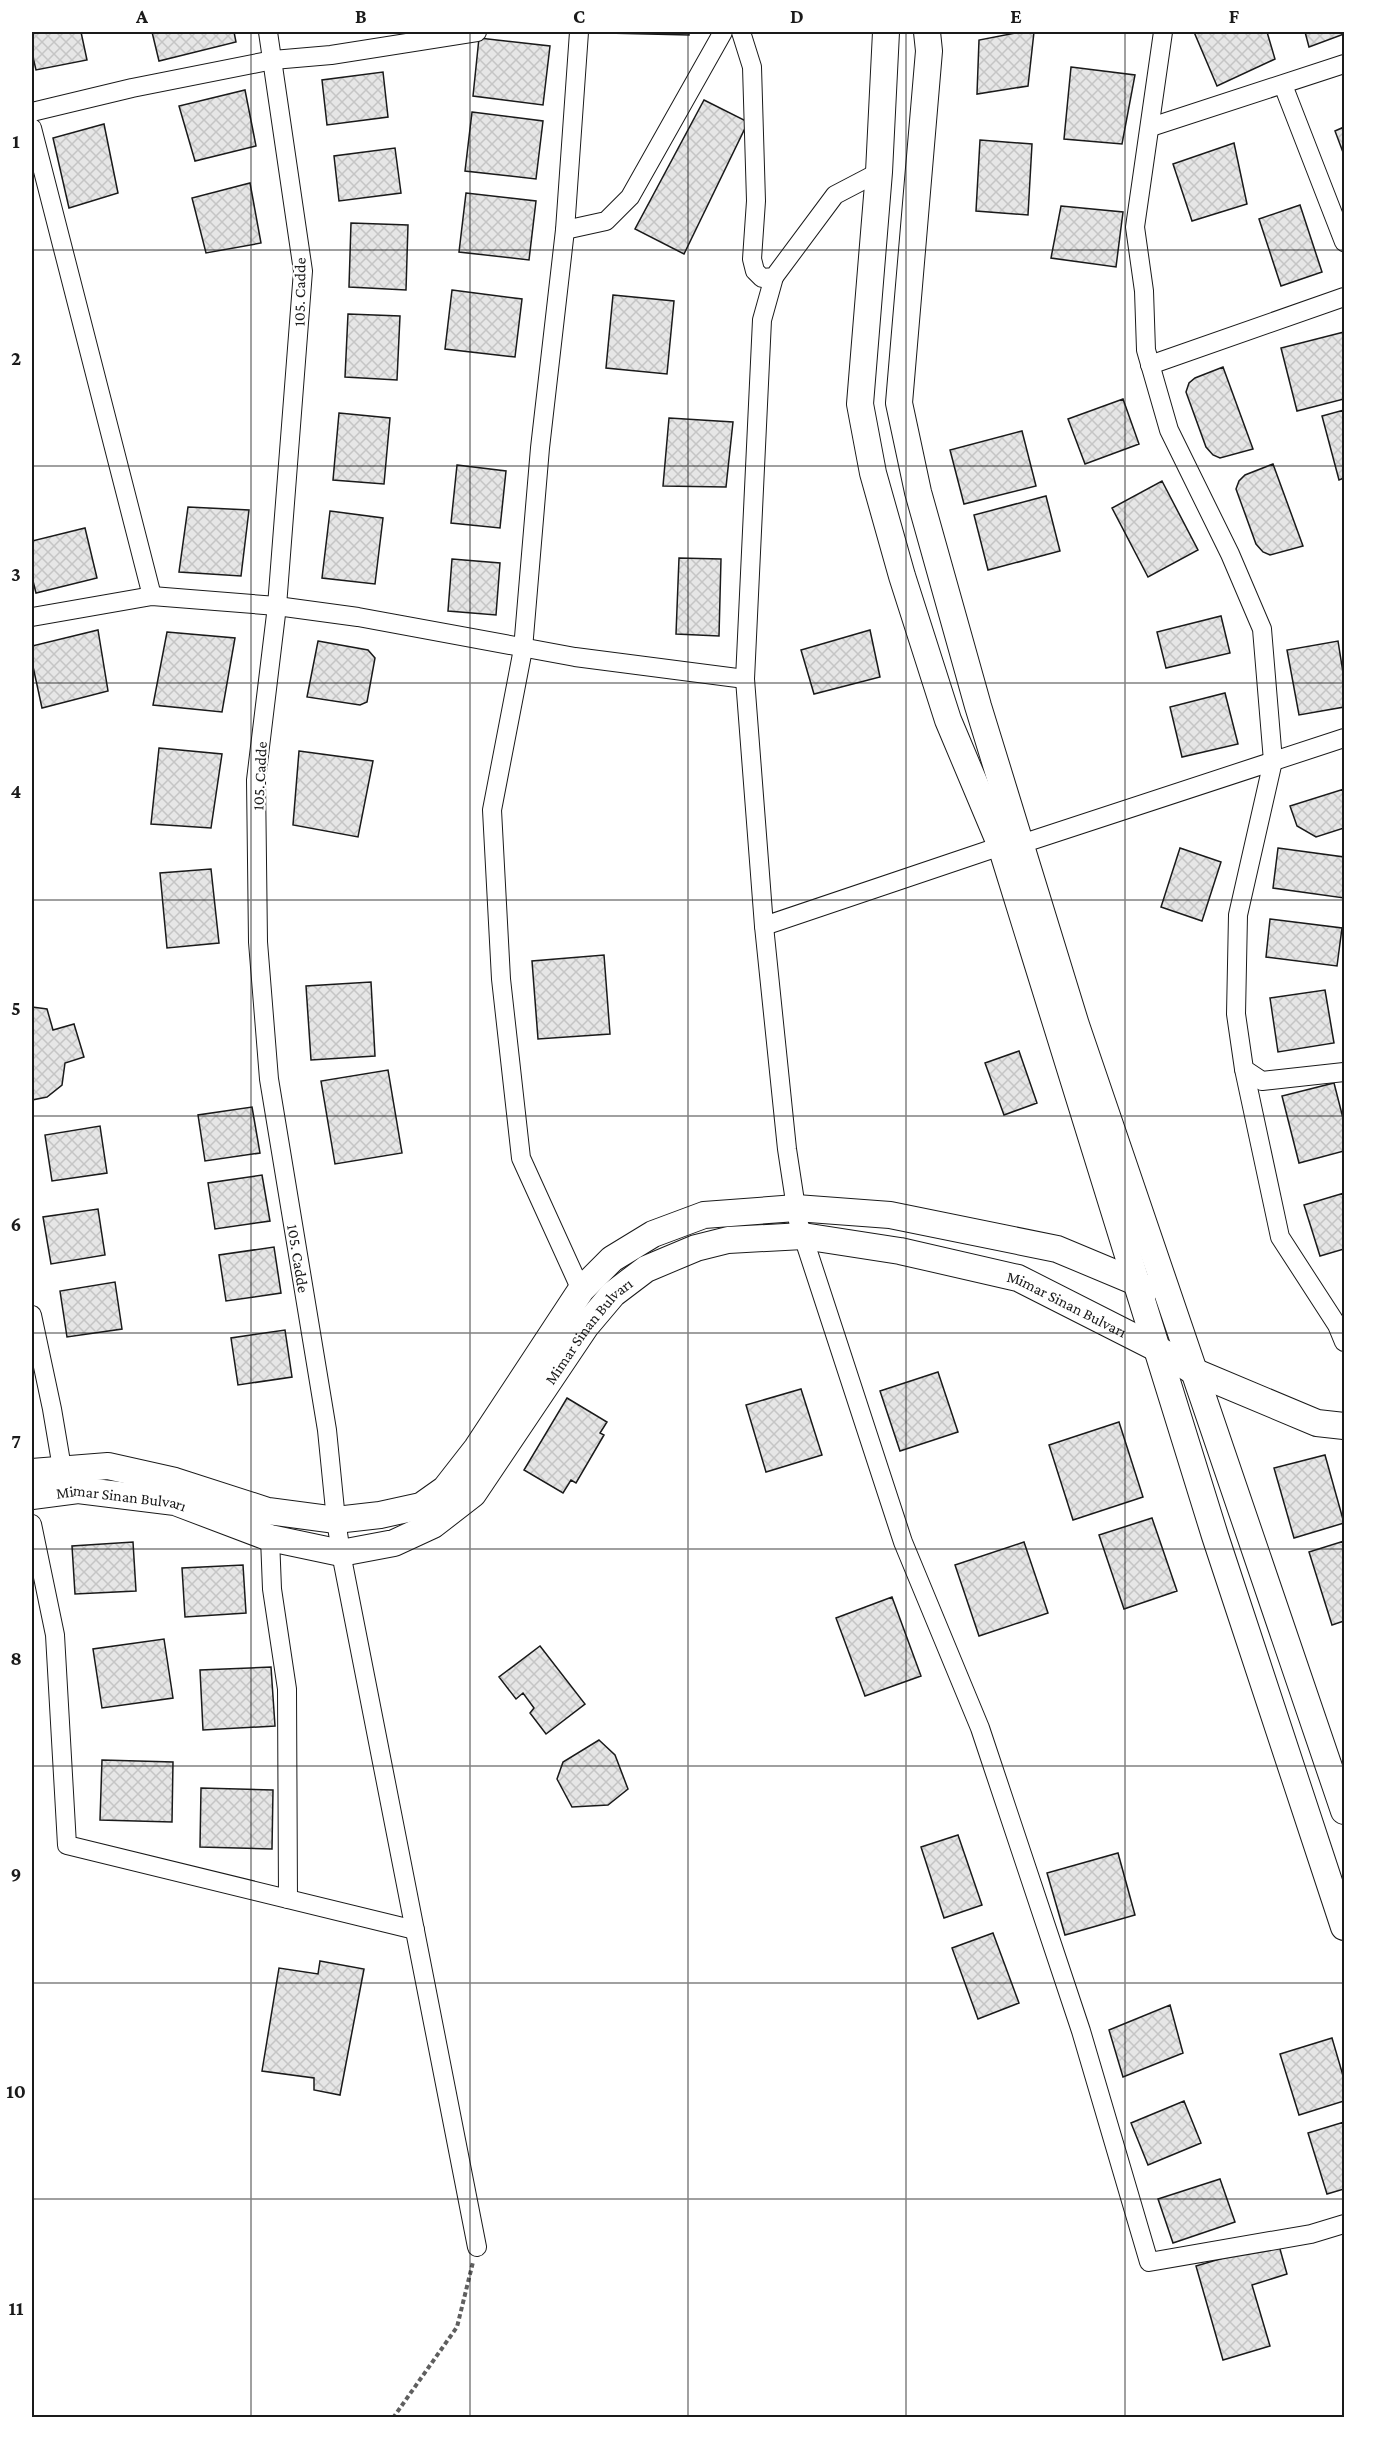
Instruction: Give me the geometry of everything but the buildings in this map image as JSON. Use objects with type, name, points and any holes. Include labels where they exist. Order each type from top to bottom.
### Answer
[{"type":"main road","points":[[886,32],[879,172],[860,404],[873,473],[909,598],[948,720],[1011,845],[1077,1025],[1344,1811]]},
{"type":"main road","points":[[927,32],[929,51],[899,403],[918,492],[978,706],[1011,845],[1136,1282],[1219,1548],[1344,1927]]},
{"type":"main road","name":"Mimar Sinan Bulvarı","points":[[32,1472],[108,1466],[175,1481],[268,1511],[336,1520],[380,1515],[421,1506],[444,1489],[477,1448],[581,1290],[612,1259],[653,1233],[704,1215],[796,1208],[891,1215],[1057,1249],[1136,1282],[1174,1316]]},
{"type":"main road","name":"Mimar Sinan Bulvarı","points":[[32,1496],[78,1490],[175,1502],[270,1538],[341,1553],[394,1542],[433,1525],[473,1494],[586,1326],[613,1294],[646,1269],[696,1248],[728,1239],[803,1236],[900,1251],[1018,1278],[1156,1348],[1193,1371],[1317,1423],[1344,1426]]},
{"type":"street","name":"105. Cadde","points":[[268,32],[303,271],[277,606],[256,780],[258,942],[269,1079],[327,1430],[341,1553],[477,2247]]},
{"type":"street","points":[[32,112],[273,60],[331,55],[477,32]]},
{"type":"street","points":[[579,32],[565,230],[539,458],[523,649],[492,810],[501,979],[521,1158],[581,1290]]},
{"type":"street","points":[[565,230],[606,221],[630,197],[723,32]]},
{"type":"street","points":[[741,32],[752,67],[756,201],[752,259],[755,271],[762,278],[774,278]]},
{"type":"street","points":[[1163,32],[1135,227],[1144,291],[1146,350],[1169,430],[1230,554],[1262,629],[1273,761],[1239,915],[1236,1014],[1244,1069],[1280,1237],[1336,1325],[1344,1342]]},
{"type":"street","points":[[1151,127],[1344,64]]},
{"type":"street","points":[[1283,85],[1344,242]]},
{"type":"street","points":[[32,128],[152,596]]},
{"type":"street","points":[[879,172],[835,195],[774,278],[762,320],[745,679],[764,926],[796,1208],[803,1236],[903,1542],[980,1728],[1081,2031],[1149,2262],[1311,2234],[1344,2224]]},
{"type":"street","points":[[1150,365],[1344,297]]},
{"type":"street","points":[[32,618],[152,596],[277,606],[358,617],[523,649],[745,679]]},
{"type":"street","points":[[764,926],[1344,738]]},
{"type":"street","points":[[1244,1069],[1262,1082],[1344,1072]]},
{"type":"street","points":[[32,1315],[62,1468]]},
{"type":"street","points":[[32,1524],[55,1635],[67,1845],[415,1930]]},
{"type":"street","points":[[270,1538],[272,1589],[287,1689],[288,1899]]},
{"type":"path","points":[[393,2418],[457,2327],[477,2247]]}]
